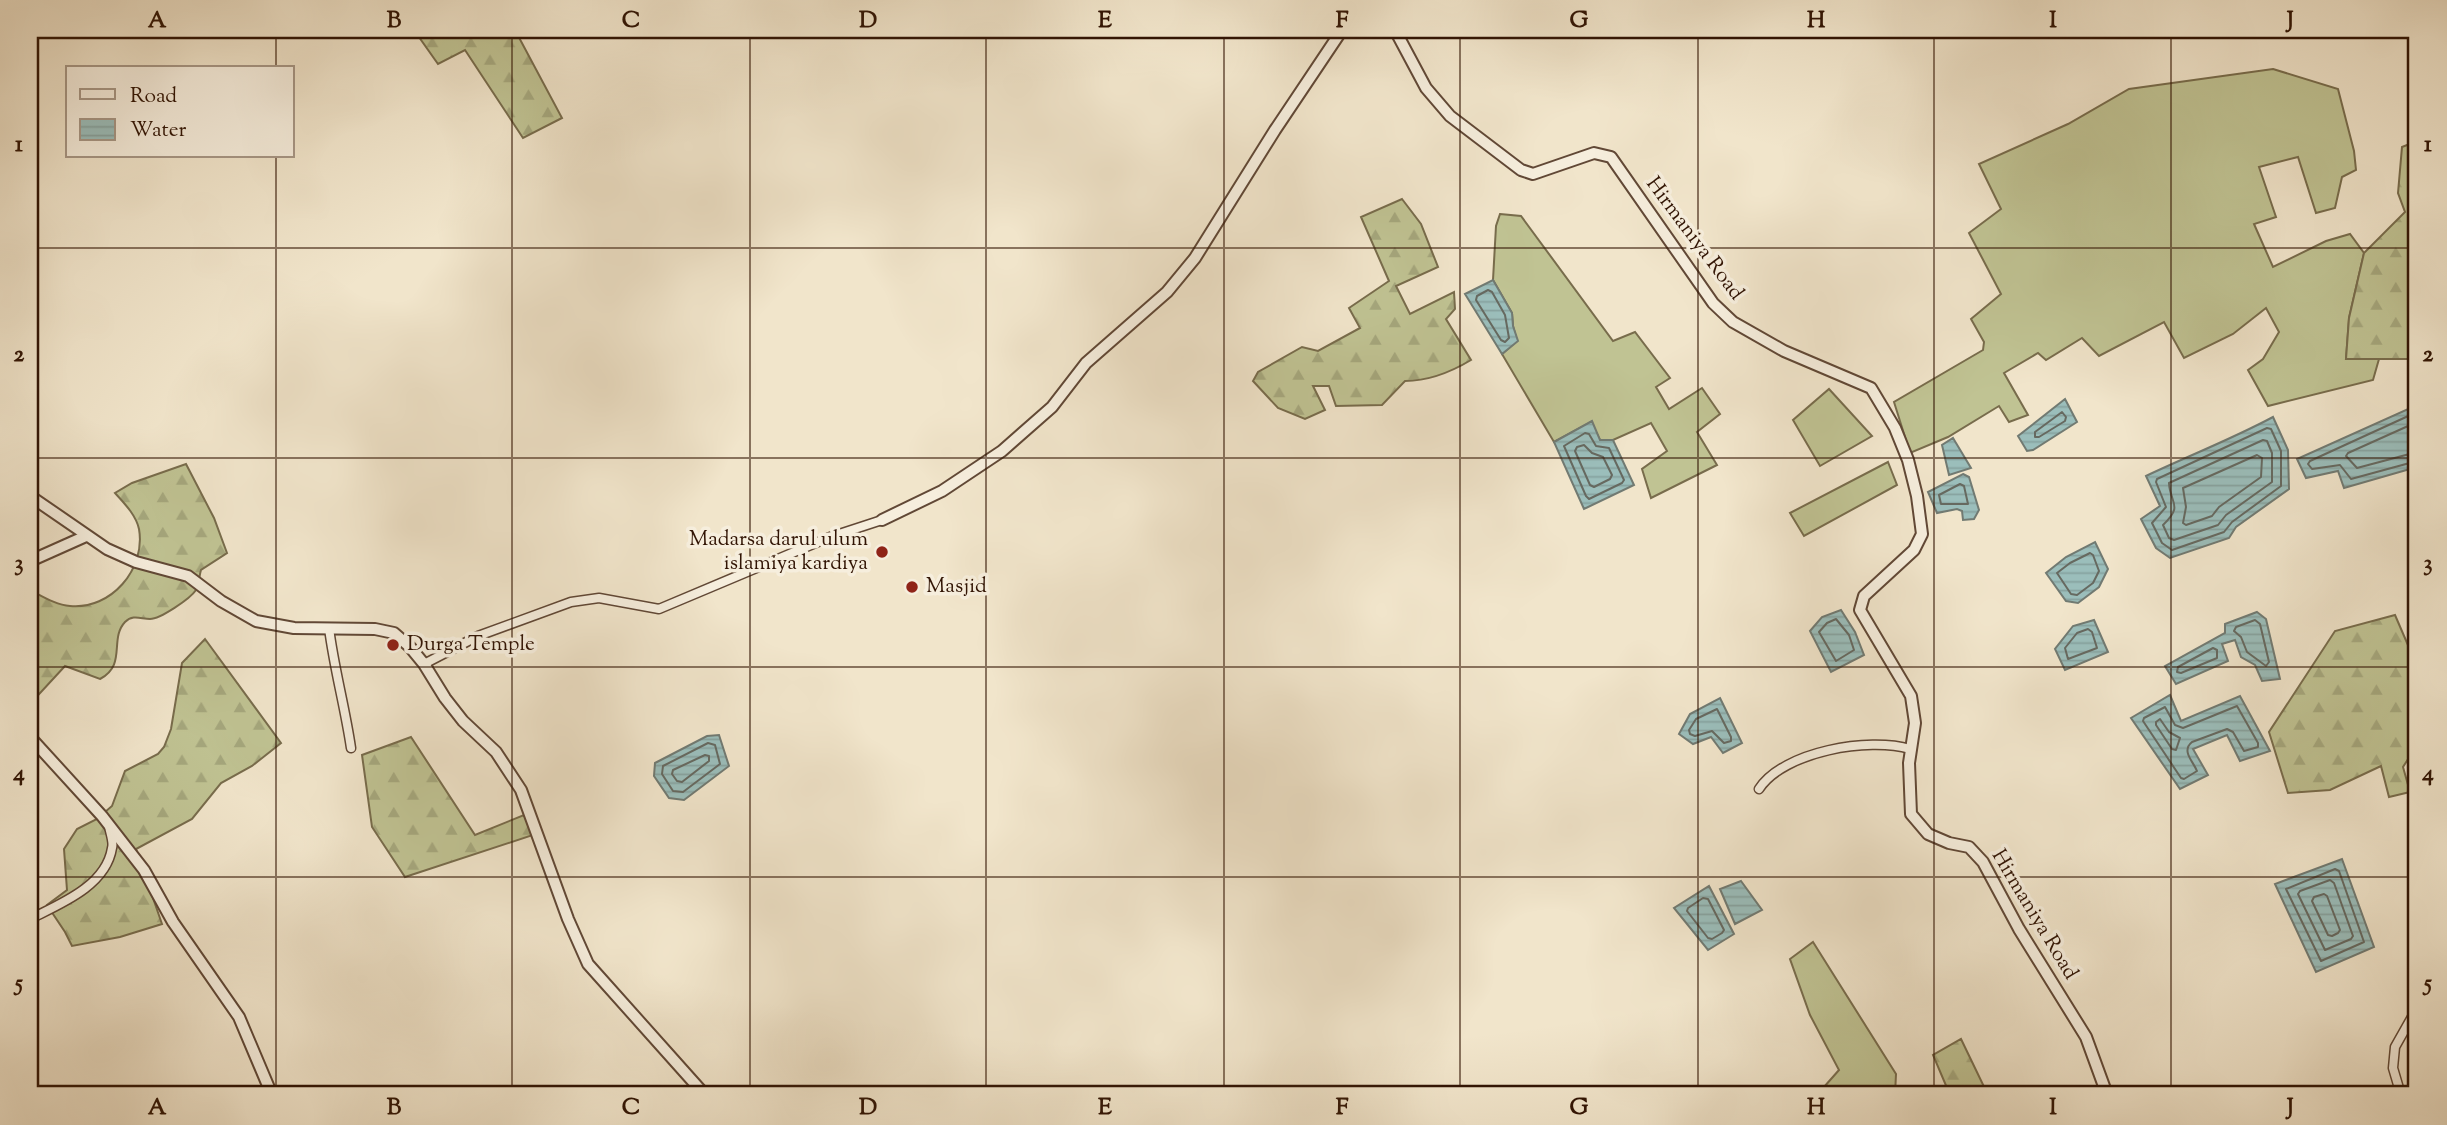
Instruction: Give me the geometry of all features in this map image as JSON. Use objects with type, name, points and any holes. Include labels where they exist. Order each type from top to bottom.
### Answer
[{"type":"street","points":[[424,664],[478,636],[571,601],[599,598],[659,609],[831,537],[882,520],[942,491],[1002,451],[1052,407],[1086,363],[1167,292],[1195,258],[1275,130],[1342,30]]},
{"type":"street","name":"Hirmaniya Road","points":[[1395,30],[1426,88],[1450,116],[1521,170],[1533,174],[1594,153],[1611,157],[1713,303],[1733,322],[1784,351],[1871,388],[1895,428],[1908,460],[1917,496],[1922,534],[1914,550],[1864,596],[1860,610],[1911,696],[1915,723],[1910,749],[1911,814],[1928,834],[1949,843],[1969,847],[1983,862],[2019,929],[2086,1037],[2105,1095]]},
{"type":"street","points":[[30,496],[107,549],[136,562],[188,576],[220,600],[256,621],[294,628],[375,629],[394,633],[410,647],[445,698],[463,721],[496,752],[521,790],[568,919],[588,964],[705,1095]]},
{"type":"street","points":[[30,561],[86,536]]},
{"type":"street","points":[[329,628],[351,748]]},
{"type":"street","points":[[30,737],[145,870],[173,922],[239,1017],[272,1095]]},
{"type":"street","points":[[1759,789],[1770,774],[1802,759],[1838,748],[1892,744],[1910,749]]},
{"type":"street","points":[[30,919],[62,904],[98,877],[113,846],[108,824]]},
{"type":"street","points":[[2401,1095],[2393,1068],[2395,1047],[2417,1008]]},
{"type":"green space","points":[[414,30],[515,30],[562,118],[523,138],[465,50],[438,64]]},
{"type":"green space","points":[[2273,69],[2338,89],[2354,151],[2356,170],[2342,177],[2335,208],[2316,213],[2298,157],[2259,167],[2276,217],[2254,224],[2273,267],[2326,241],[2350,234],[2364,253],[2349,318],[2346,359],[2379,359],[2373,380],[2268,406],[2248,370],[2263,359],[2279,332],[2266,308],[2233,334],[2184,358],[2164,322],[2099,356],[2082,338],[2046,360],[2038,353],[2004,373],[2028,415],[2009,422],[1999,406],[1948,437],[1910,453],[1894,402],[1983,350],[1984,342],[1971,319],[2001,294],[1969,233],[2001,209],[1979,164],[2068,124],[2129,89]]},
{"type":"green space","points":[[2417,141],[2417,359],[2346,359],[2349,318],[2364,253],[2405,212],[2398,193],[2402,147]]},
{"type":"green space","points":[[1402,199],[1421,224],[1438,267],[1396,286],[1410,314],[1454,292],[1455,309],[1446,319],[1471,360],[1439,375],[1405,381],[1382,405],[1336,406],[1329,386],[1313,386],[1325,410],[1305,419],[1278,408],[1253,381],[1258,372],[1302,347],[1318,351],[1360,328],[1349,308],[1389,281],[1361,217]]},
{"type":"green space","points":[[1500,214],[1521,216],[1613,341],[1635,332],[1670,378],[1656,387],[1669,409],[1702,388],[1720,414],[1697,432],[1717,465],[1651,498],[1642,469],[1667,451],[1651,423],[1613,440],[1600,440],[1591,422],[1554,442],[1502,354],[1517,341],[1512,313],[1493,280],[1496,226]]},
{"type":"green space","points":[[1829,389],[1872,436],[1820,466],[1793,420]]},
{"type":"green space","points":[[1888,462],[1897,485],[1804,536],[1790,513]]},
{"type":"green space","points":[[186,464],[214,518],[227,553],[201,570],[196,590],[174,608],[155,618],[134,618],[125,622],[118,636],[116,659],[108,673],[100,679],[65,666],[30,704],[30,590],[54,602],[70,606],[99,601],[112,594],[131,572],[140,544],[135,519],[115,493],[132,483]]},
{"type":"green space","points":[[2395,615],[2417,666],[2417,745],[2403,767],[2410,792],[2389,797],[2381,766],[2330,790],[2288,793],[2269,732],[2335,631]]},
{"type":"green space","points":[[205,639],[281,743],[252,766],[221,783],[192,819],[136,849],[162,924],[120,937],[72,946],[47,905],[67,890],[64,849],[77,829],[97,819],[112,806],[125,771],[158,754],[164,747],[171,729],[182,663]]},
{"type":"green space","points":[[411,737],[475,835],[524,815],[533,835],[405,877],[372,827],[362,755]]},
{"type":"green space","points":[[1813,942],[1896,1074],[1895,1095],[1828,1095],[1824,1087],[1839,1070],[1810,1015],[1790,959]]},
{"type":"green space","points":[[1961,1039],[1988,1095],[1950,1095],[1933,1055]]},
{"type":"water","points":[[1493,280],[1512,313],[1518,341],[1502,354],[1465,294]]},
{"type":"water","points":[[2065,399],[2077,422],[2033,450],[2027,451],[2018,436]]},
{"type":"water","points":[[2417,405],[2417,467],[2344,488],[2338,471],[2306,478],[2297,459]]},
{"type":"water","points":[[2273,417],[2288,450],[2289,489],[2236,527],[2229,538],[2170,558],[2156,548],[2141,519],[2160,506],[2146,476]]},
{"type":"water","points":[[1592,421],[1600,440],[1613,440],[1634,485],[1584,509],[1554,442]]},
{"type":"water","points":[[1953,438],[1971,468],[1949,475],[1942,445]]},
{"type":"water","points":[[1963,474],[1969,477],[1979,510],[1974,519],[1963,520],[1962,511],[1957,509],[1937,513],[1928,492]]},
{"type":"water","points":[[2095,542],[2108,569],[2099,587],[2078,603],[2066,601],[2046,573],[2066,557]]},
{"type":"water","points":[[1841,610],[1855,632],[1864,655],[1831,672],[1810,631],[1822,617]]},
{"type":"water","points":[[2257,612],[2266,619],[2280,679],[2262,681],[2255,665],[2241,657],[2235,640],[2222,644],[2228,661],[2176,684],[2165,666],[2225,633],[2225,624]]},
{"type":"water","points":[[2094,620],[2108,652],[2065,670],[2055,649],[2073,626]]},
{"type":"water","points":[[2170,695],[2181,721],[2240,696],[2270,751],[2240,761],[2227,735],[2193,749],[2208,775],[2180,789],[2131,718]]},
{"type":"water","points":[[1720,698],[1742,743],[1723,753],[1711,737],[1693,744],[1679,734],[1690,714]]},
{"type":"water","points":[[719,735],[729,766],[684,800],[669,798],[654,776],[655,763],[707,736]]},
{"type":"water","points":[[2342,859],[2374,947],[2316,972],[2275,884]]},
{"type":"water","points":[[1741,881],[1762,910],[1735,924],[1720,889]]},
{"type":"water","points":[[1709,886],[1734,934],[1708,950],[1674,908]]},
{"type":"place","name":"Madarsa darul ulum islamiya kardiya","points":[[882,552]]},
{"type":"place","name":"Masjid","points":[[912,587]]},
{"type":"place","name":"Durga Temple","points":[[393,645]]}]
